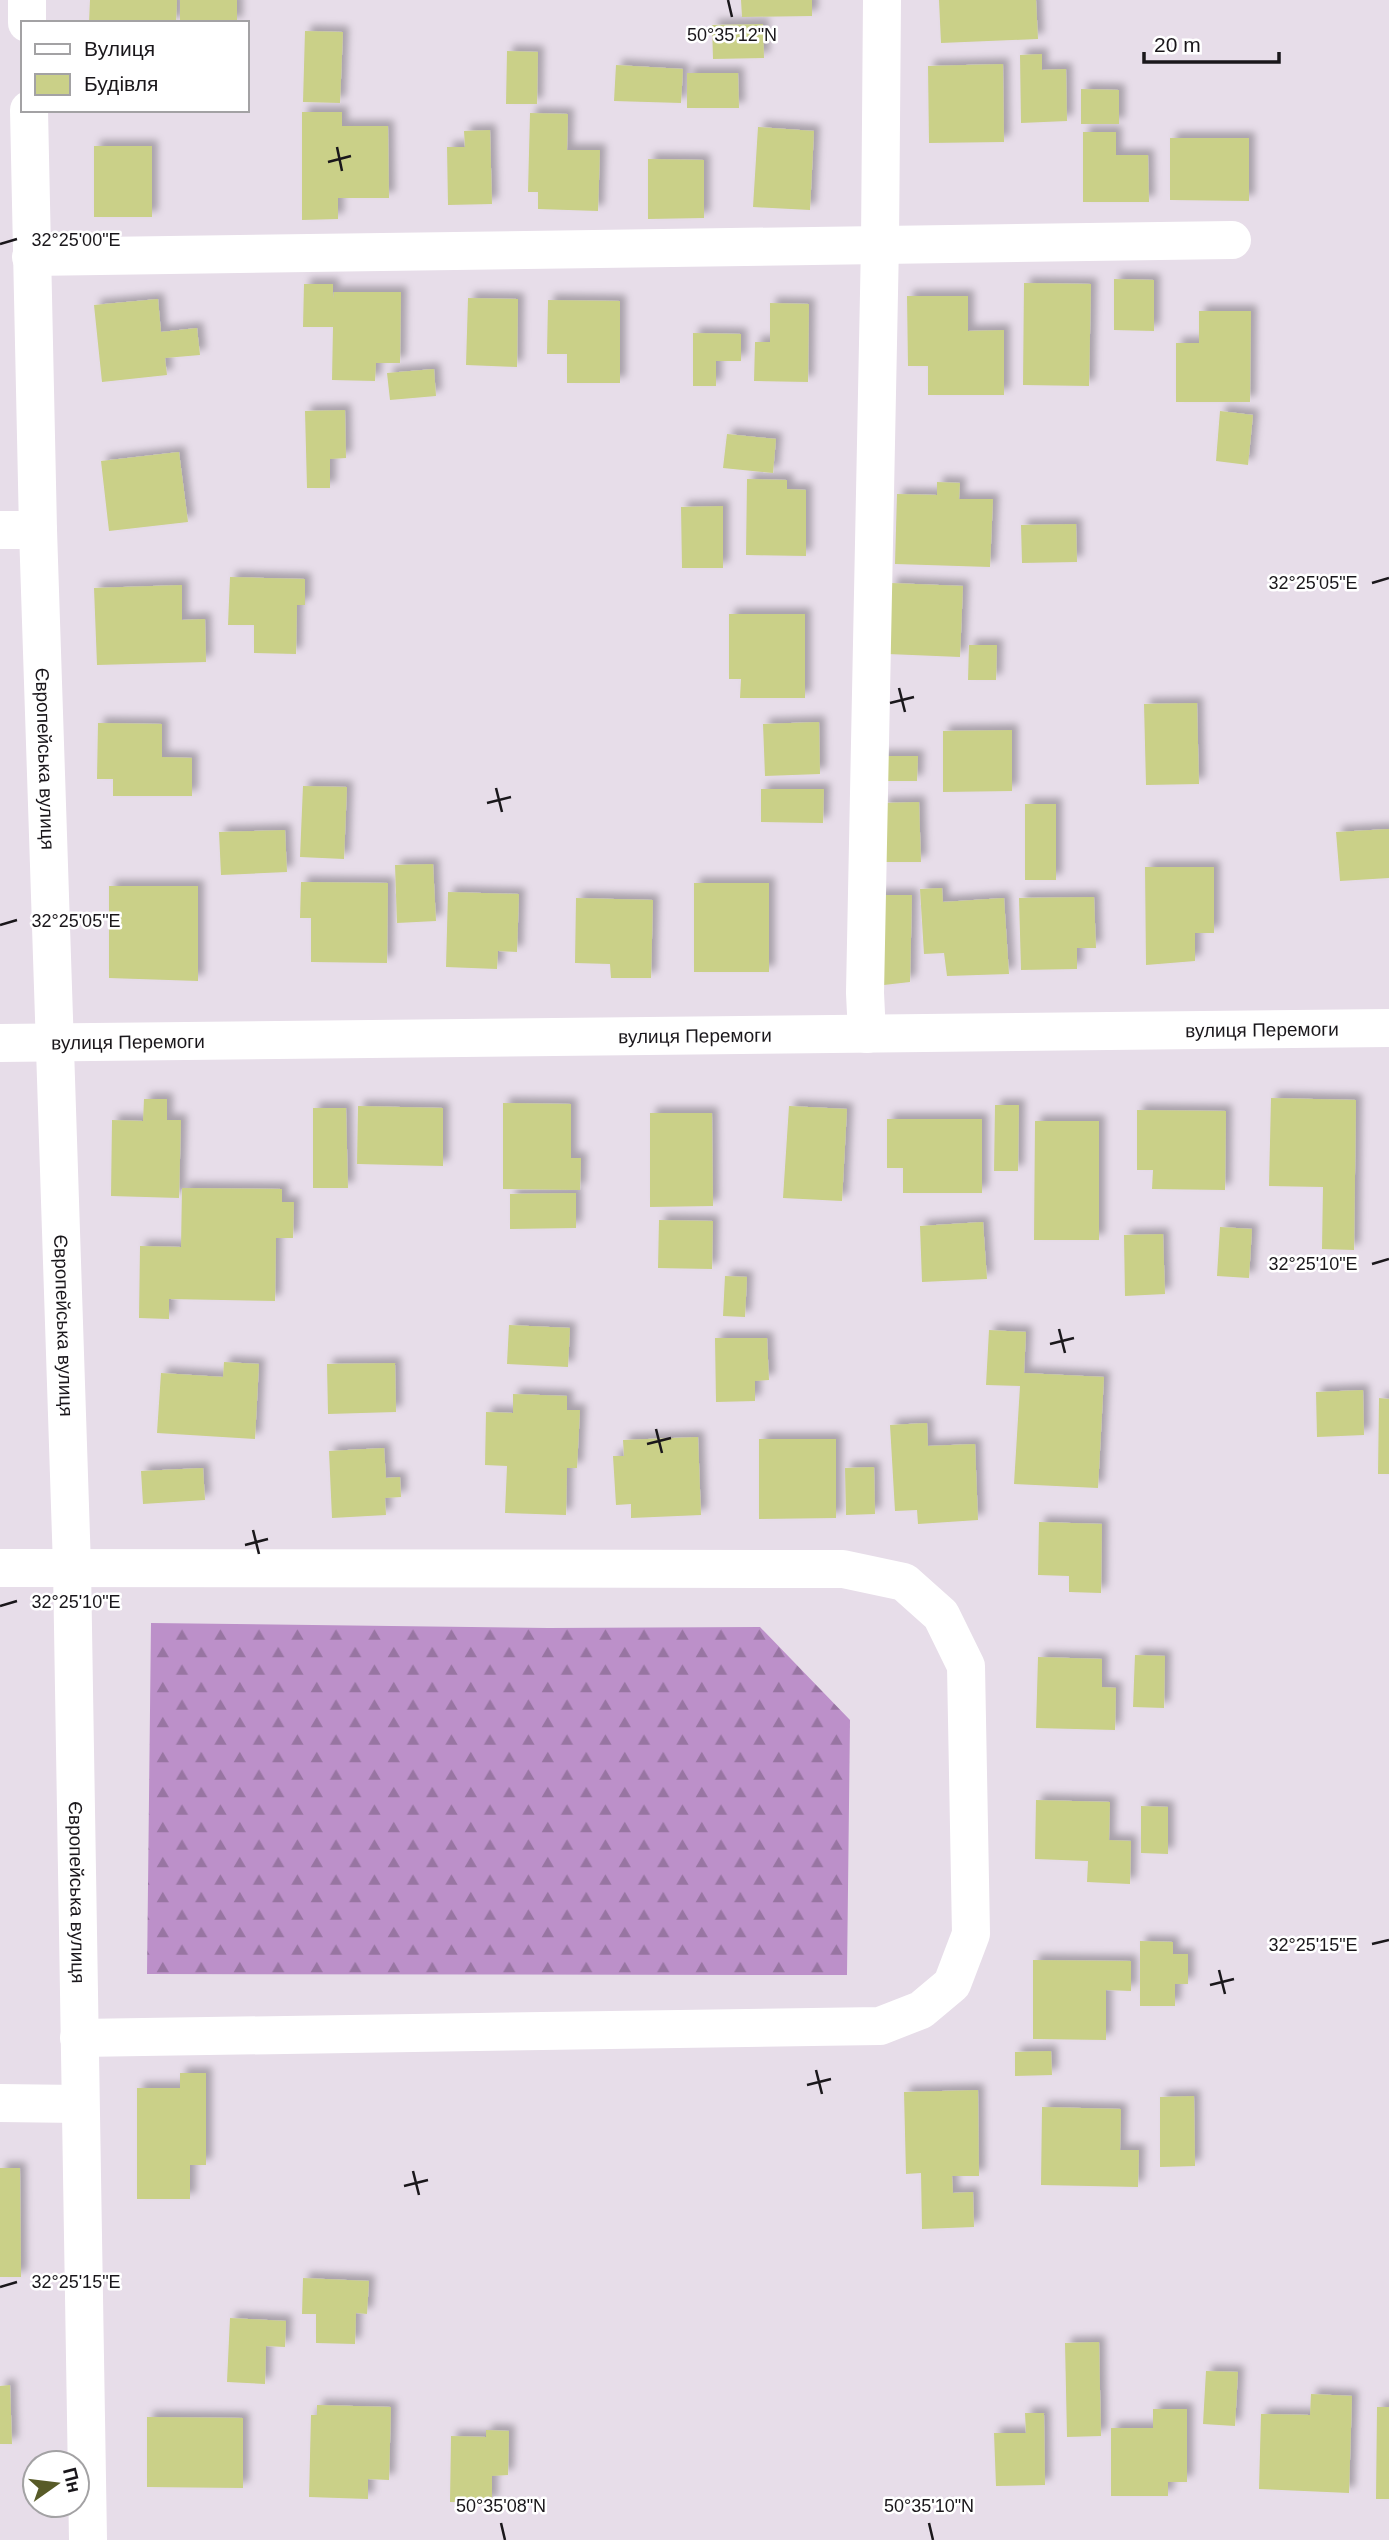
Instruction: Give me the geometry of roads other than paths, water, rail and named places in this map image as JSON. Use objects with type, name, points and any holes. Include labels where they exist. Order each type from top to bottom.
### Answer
[{"type":"street","points":[[27,0],[27,21]]},
{"type":"street","points":[[867,1034],[865,993],[880,243],[882,0]]},
{"type":"street","name":"Європейська вулиця","points":[[29,112],[38,530],[72,1567],[88,2540]]},
{"type":"street","points":[[31,257],[1232,240]]},
{"type":"street","points":[[0,530],[38,530]]},
{"type":"street","name":"вулиця Перемоги","points":[[0,1043],[1389,1028]]},
{"type":"street","points":[[0,1567],[843,1569],[904,1582],[941,1615],[966,1667],[971,1934],[952,1984],[921,2010],[880,2026],[79,2038]]},
{"type":"street","points":[[0,2103],[80,2104]]}]
